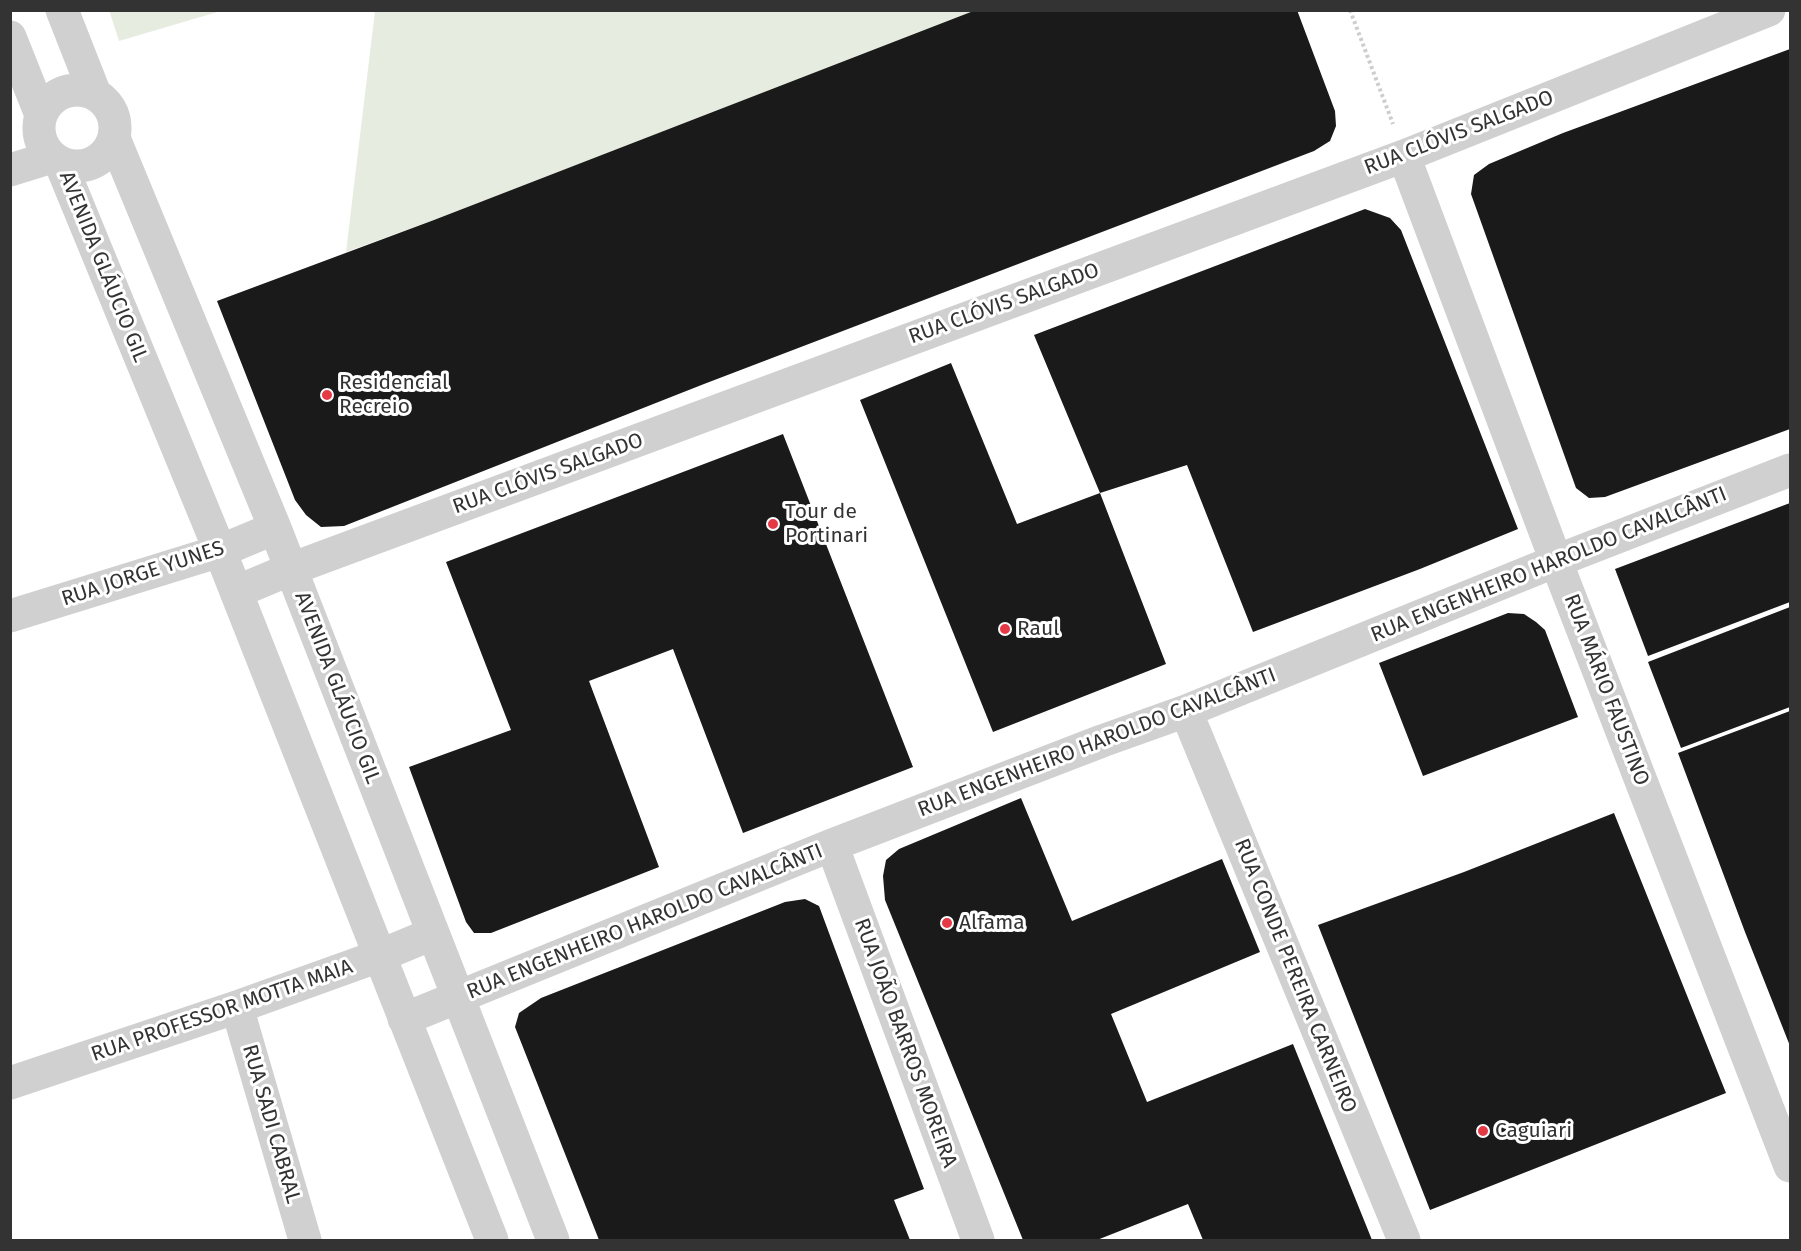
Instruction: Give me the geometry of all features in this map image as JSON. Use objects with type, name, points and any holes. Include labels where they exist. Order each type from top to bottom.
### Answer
[{"type":"street","points":[[10,170],[56,160],[82,166],[102,157],[114,138],[112,113],[95,94],[63,10]]},
{"type":"street","name":"RUA CLÓVIS SALGADO","points":[[237,592],[291,569],[1404,156],[1769,10]]},
{"type":"street","points":[[10,38],[24,72],[30,123],[41,142],[56,160]]},
{"type":"street","points":[[30,123],[57,95],[69,90],[82,90],[95,94]]},
{"type":"street","name":"AVENIDA GLÁUCIO GIL","points":[[114,138],[275,528],[553,1240]]},
{"type":"street","name":"RUA MÁRIO FAUSTINO","points":[[1404,156],[1556,561],[1791,1166]]},
{"type":"street","name":"AVENIDA GLÁUCIO GIL","points":[[56,160],[237,592],[492,1240]]},
{"type":"street","name":"RUA ENGENHEIRO HAROLDO CAVALCÂNTI","points":[[404,1019],[458,999],[832,845],[1186,711],[1556,561],[1791,470]]},
{"type":"street","name":"RUA JORGE YUNES","points":[[10,616],[220,551],[275,528]]},
{"type":"street","name":"RUA CONDE PEREIRA CARNEIRO","points":[[1186,711],[1404,1240]]},
{"type":"street","name":"RUA JOÃO BARROS MOREIRA","points":[[832,845],[978,1240]]},
{"type":"street","name":"RUA PROFESSOR MOTTA MAIA","points":[[10,1083],[237,1007],[379,956],[432,934]]},
{"type":"street","name":"RUA SADI CABRAL","points":[[237,1007],[305,1240]]},
{"type":"path","points":[[1350,10],[1404,156]]},
{"type":"shaded area","points":[[109,10],[221,10],[221,11],[119,41]]},
{"type":"shaded area","points":[[375,11],[976,11],[346,252]]},
{"type":"building","points":[[976,10],[1297,10],[1335,111],[1336,126],[1330,141],[1314,151],[704,384],[344,526],[321,527],[306,515],[295,500],[217,301],[434,220]]},
{"type":"building","points":[[1790,49],[1790,429],[1605,497],[1589,498],[1576,488],[1471,194],[1474,175],[1489,164],[1563,133]]},
{"type":"building","points":[[1365,209],[1390,218],[1401,230],[1518,529],[1253,632],[1187,465],[1100,493],[1034,335]]},
{"type":"building","points":[[951,363],[1017,524],[1100,493],[1166,664],[993,732],[860,400]]},
{"type":"building","points":[[783,434],[913,767],[743,833],[673,649],[589,681],[659,867],[491,933],[474,933],[466,922],[409,767],[511,730],[446,562]]},
{"type":"building","points":[[1790,503],[1790,602],[1648,656],[1615,569]]},
{"type":"building","points":[[1790,607],[1790,707],[1681,748],[1648,662]]},
{"type":"building","points":[[1508,613],[1524,614],[1545,630],[1578,717],[1423,776],[1379,663]]},
{"type":"building","points":[[1790,711],[1790,1046],[1678,753]]},
{"type":"building","points":[[1021,798],[1072,921],[1222,859],[1260,952],[1111,1014],[1147,1102],[1293,1044],[1372,1240],[1203,1240],[1188,1204],[1097,1240],[1023,1240],[885,900],[883,876],[886,860],[899,849]]},
{"type":"building","points":[[1614,813],[1726,1093],[1430,1210],[1318,925],[1464,872]]},
{"type":"building","points":[[805,899],[819,906],[924,1189],[894,1200],[910,1240],[599,1240],[515,1027],[519,1013],[541,998],[785,902]]},
{"type":"place","name":"Residencial Recreio","points":[[327,395]]},
{"type":"place","name":"Tour de Portinari","points":[[773,524]]},
{"type":"place","name":"Raul","points":[[1005,629]]},
{"type":"place","name":"Alfama","points":[[947,923]]},
{"type":"place","name":"Caguiari","points":[[1483,1131]]}]
